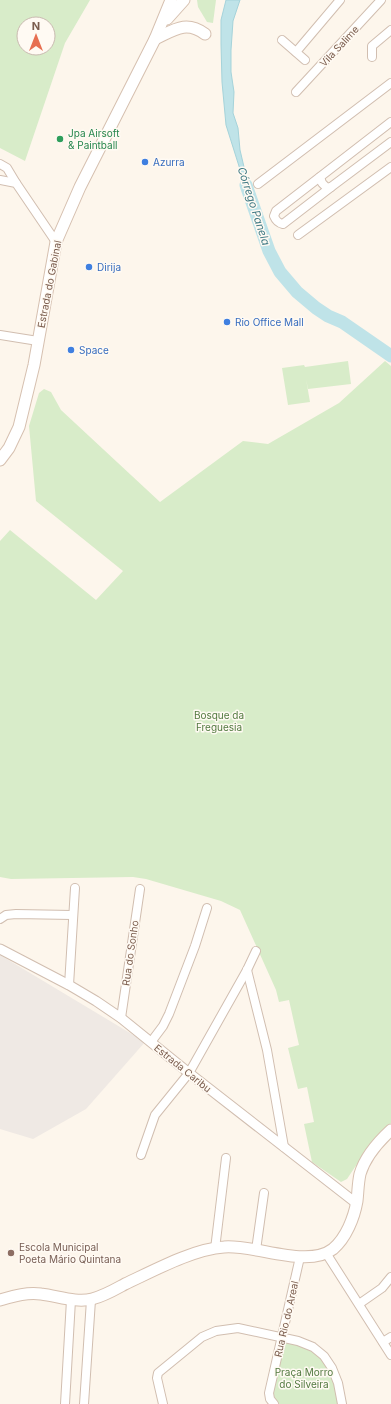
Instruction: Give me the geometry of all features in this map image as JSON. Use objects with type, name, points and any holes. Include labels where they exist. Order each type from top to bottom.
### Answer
[{"type":"main road","name":"Estrada do Gabinal","points":[[0,460],[9,448],[19,427],[34,365],[56,242],[80,187],[155,39],[171,0]]},
{"type":"main road","name":"Estrada do Gabinal","points":[[160,28],[184,0]]},
{"type":"main road","points":[[155,39],[175,29],[184,27],[198,29],[205,34]]},
{"type":"main road","points":[[0,1300],[26,1293],[41,1294],[71,1300],[91,1300],[103,1296],[167,1264],[202,1251],[223,1247],[241,1247],[300,1257],[311,1257],[326,1253],[332,1250],[340,1242],[348,1227],[356,1204],[360,1174],[369,1154],[391,1130]]},
{"type":"street","points":[[296,52],[340,0]]},
{"type":"street","name":"Vila Salime","points":[[296,92],[381,0]]},
{"type":"street","points":[[372,57],[372,46],[391,30]]},
{"type":"street","points":[[282,40],[305,60]]},
{"type":"street","points":[[258,184],[391,83]]},
{"type":"street","points":[[391,122],[274,213],[276,220],[283,224],[391,142]]},
{"type":"street","points":[[0,164],[6,168],[56,242]]},
{"type":"street","points":[[298,234],[391,167]]},
{"type":"street","points":[[320,177],[322,184],[327,188],[331,187]]},
{"type":"street","points":[[0,180],[16,183]]},
{"type":"street","points":[[0,335],[38,341]]},
{"type":"street","points":[[69,985],[72,915],[75,888]]},
{"type":"street","name":"Rua do Sonho","points":[[121,1018],[140,889]]},
{"type":"street","points":[[151,1042],[163,1026],[195,946],[207,908]]},
{"type":"street","points":[[0,919],[6,915],[16,914],[72,915]]},
{"type":"street","name":"Estrada Caribu","points":[[0,949],[69,985],[121,1018],[356,1204]]},
{"type":"street","points":[[141,1155],[155,1115],[189,1073],[256,952]]},
{"type":"street","points":[[247,970],[267,1050],[284,1147]]},
{"type":"street","points":[[215,1249],[226,1158]]},
{"type":"street","points":[[256,1250],[264,1193]]},
{"type":"street","points":[[326,1253],[391,1355]]},
{"type":"street","name":"Rua Rio do Areal","points":[[273,1404],[269,1393],[300,1257]]},
{"type":"street","points":[[358,1304],[382,1288],[391,1277]]},
{"type":"street","points":[[66,1404],[71,1300]]},
{"type":"street","points":[[84,1404],[91,1300]]},
{"type":"street","points":[[163,1404],[157,1378],[158,1373],[202,1337],[216,1331],[238,1328],[298,1341],[312,1347],[324,1356],[332,1368],[338,1383],[342,1404]]},
{"type":"street","points":[[383,1342],[391,1337]]},
{"type":"shaded area","points":[[0,955],[145,1042],[86,1109],[33,1139],[0,1129]]},
{"type":"green space","points":[[0,0],[90,0],[65,43],[25,161],[0,148]]},
{"type":"green space","points":[[197,0],[216,0],[213,23],[207,22],[198,7]]},
{"type":"green space","points":[[348,361],[351,384],[308,389],[306,379],[310,402],[288,405],[282,368],[304,365],[305,367]]},
{"type":"green space","name":"Bosque da Freguesia","points":[[385,361],[391,366],[391,1123],[373,1140],[347,1179],[341,1182],[312,1162],[304,1124],[314,1122],[307,1087],[298,1089],[288,1048],[299,1045],[289,1000],[279,1002],[276,990],[240,910],[221,901],[146,879],[133,877],[11,879],[0,877],[0,541],[10,530],[96,600],[123,571],[36,501],[29,426],[39,393],[44,389],[51,392],[61,410],[160,502],[243,441],[268,444],[339,403]]},
{"type":"green space","name":"Praça Morro do Silveira","points":[[289,1342],[310,1348],[323,1358],[330,1372],[339,1404],[279,1404],[276,1401],[273,1391],[283,1348],[285,1344]]},
{"type":"water","points":[[226,0],[240,0],[233,21],[231,50],[231,72],[234,92],[233,113],[238,128],[240,150],[252,201],[244,182],[226,125],[222,82],[221,20]]},
{"type":"waterway","name":"Córrego Panela","points":[[246,185],[269,251],[280,272],[297,292],[316,308],[328,316],[342,322],[391,356]]},
{"type":"place","name":"Jpa Airsoft & Paintball","points":[[60,139]]},
{"type":"place","name":"Azurra","points":[[145,162]]},
{"type":"place","name":"Dirija","points":[[89,267]]},
{"type":"place","name":"Rio Office Mall","points":[[227,322]]},
{"type":"place","name":"Space","points":[[71,350]]},
{"type":"place","name":"Escola Municipal Poeta Mário Quintana","points":[[11,1253]]}]
